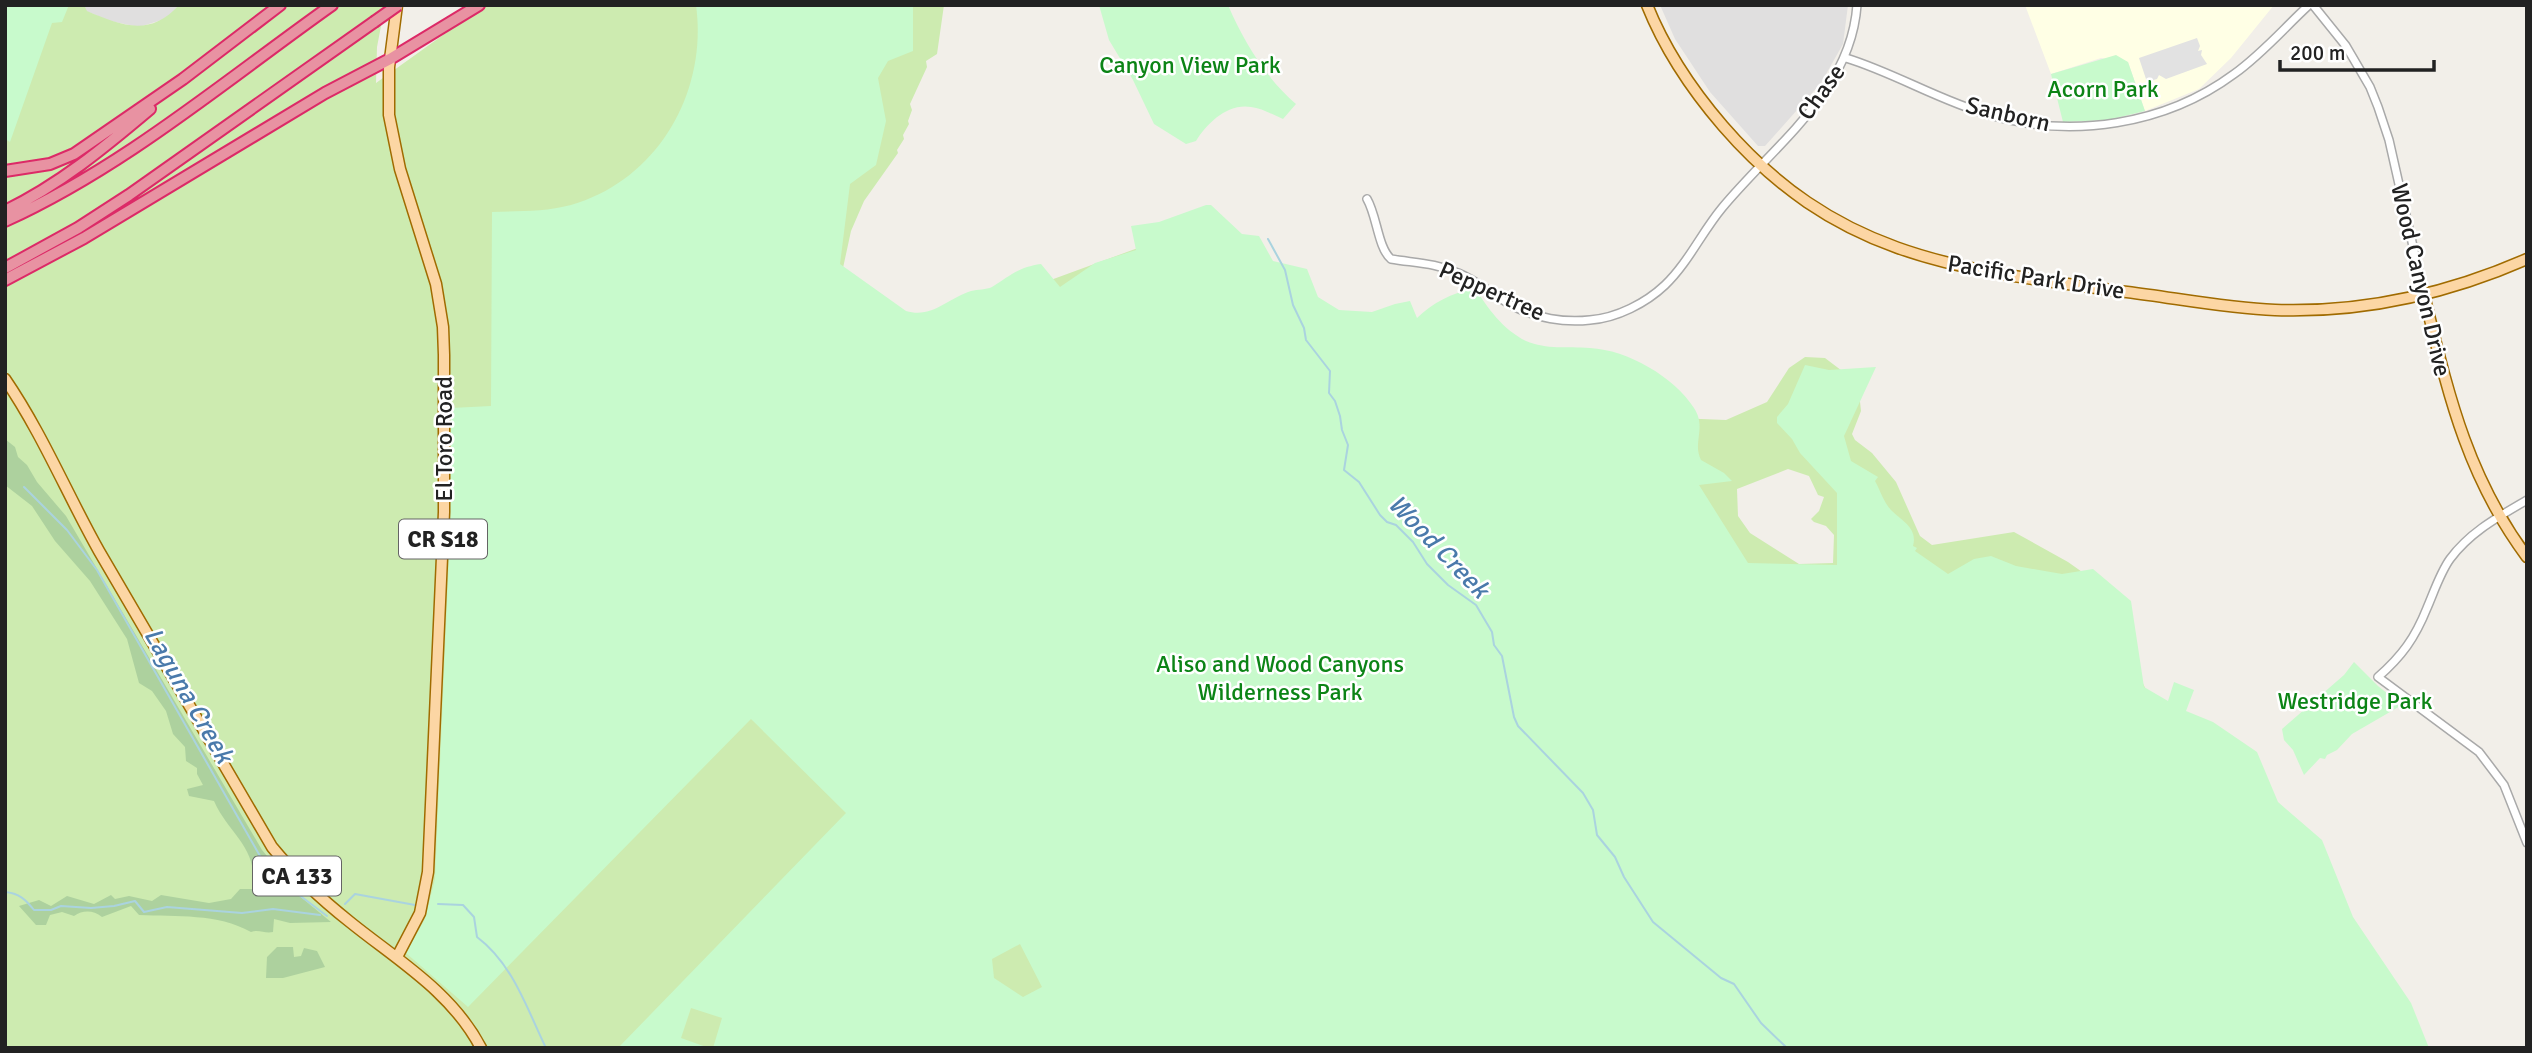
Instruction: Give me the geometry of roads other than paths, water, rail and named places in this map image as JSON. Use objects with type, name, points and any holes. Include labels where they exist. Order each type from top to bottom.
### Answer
[{"type":"highway","points":[[5,171],[50,164],[74,154],[183,79],[280,5]]},
{"type":"highway","points":[[5,222],[95,173],[332,5]]},
{"type":"highway","points":[[5,280],[397,5]]},
{"type":"highway","points":[[5,268],[20,267],[325,93],[390,59],[479,5]]},
{"type":"highway","points":[[5,211],[26,201],[79,167],[183,79]]},
{"type":"main road","name":"El Toro Road","points":[[397,5],[390,59],[388,103],[391,134],[436,284],[443,327],[444,375],[444,512],[429,872],[420,913],[397,957]]},
{"type":"main road","name":"Pacific Park Drive","points":[[1647,5],[1670,52],[1696,92],[1760,166],[1808,203],[1860,233],[1918,256],[1968,269],[2272,310],[2339,309],[2376,305],[2424,295],[2488,275],[2527,259]]},
{"type":"main road","name":"Wood Canyon Drive","points":[[2424,295],[2450,403],[2471,459],[2500,516],[2527,557]]},
{"type":"main road","name":"CA 133","points":[[5,379],[32,421],[74,508],[272,847],[294,874],[323,901],[397,957],[447,1000],[481,1048]]},
{"type":"street","name":"Chase","points":[[1760,166],[1830,86],[1846,58],[1855,29],[1857,5]]},
{"type":"street","name":"Sanborn","points":[[1846,58],[1989,115],[2040,125],[2087,127],[2146,117],[2185,103],[2209,90],[2252,60],[2311,5]]},
{"type":"street","name":"Wood Canyon Drive","points":[[2311,5],[2346,46],[2370,87],[2378,107],[2389,141],[2424,295]]},
{"type":"street","name":"Peppertree","points":[[1367,199],[1374,210],[1385,254],[1391,259],[1440,266],[1461,274],[1530,313],[1549,318],[1591,320],[1624,311],[1646,300],[1665,285],[1723,207],[1760,166]]},
{"type":"street","points":[[2527,500],[2471,536],[2448,561],[2411,642],[2400,657],[2378,677],[2479,752],[2504,785],[2527,843]]},
{"type":"waterway","name":"Wood Creek","points":[[1268,239],[1285,270],[1293,305],[1304,328],[1306,340],[1330,371],[1329,393],[1335,401],[1348,445],[1344,470],[1359,482],[1380,515],[1387,522],[1396,525],[1413,542],[1427,564],[1448,585],[1476,605],[1492,632],[1494,645],[1502,656],[1518,726],[1583,793],[1593,810],[1597,835],[1615,857],[1624,877],[1653,922],[1721,978],[1734,984],[1761,1023],[1787,1048]]},
{"type":"waterway","name":"Laguna Creek","points":[[24,487],[67,530],[97,570],[264,863],[282,882],[327,916]]},
{"type":"waterway","points":[[5,892],[22,898],[34,910],[51,910],[61,906],[114,906],[135,901],[144,912],[167,907],[242,913],[273,909],[320,915]]},
{"type":"waterway","name":"Laguna Creek","points":[[345,904],[355,894],[415,905]]},
{"type":"waterway","name":"Laguna Creek","points":[[438,904],[463,905],[474,917],[477,937],[490,948],[510,974],[546,1048]]},
{"type":"park label","name":"Canyon View Park","points":[[1190,65]]},
{"type":"park label","name":"Acorn Park","points":[[2103,89]]},
{"type":"park label","name":"Aliso and Wood Canyons Wilderness Park","points":[[1280,678]]},
{"type":"park label","name":"Westridge Park","points":[[2355,701]]}]
